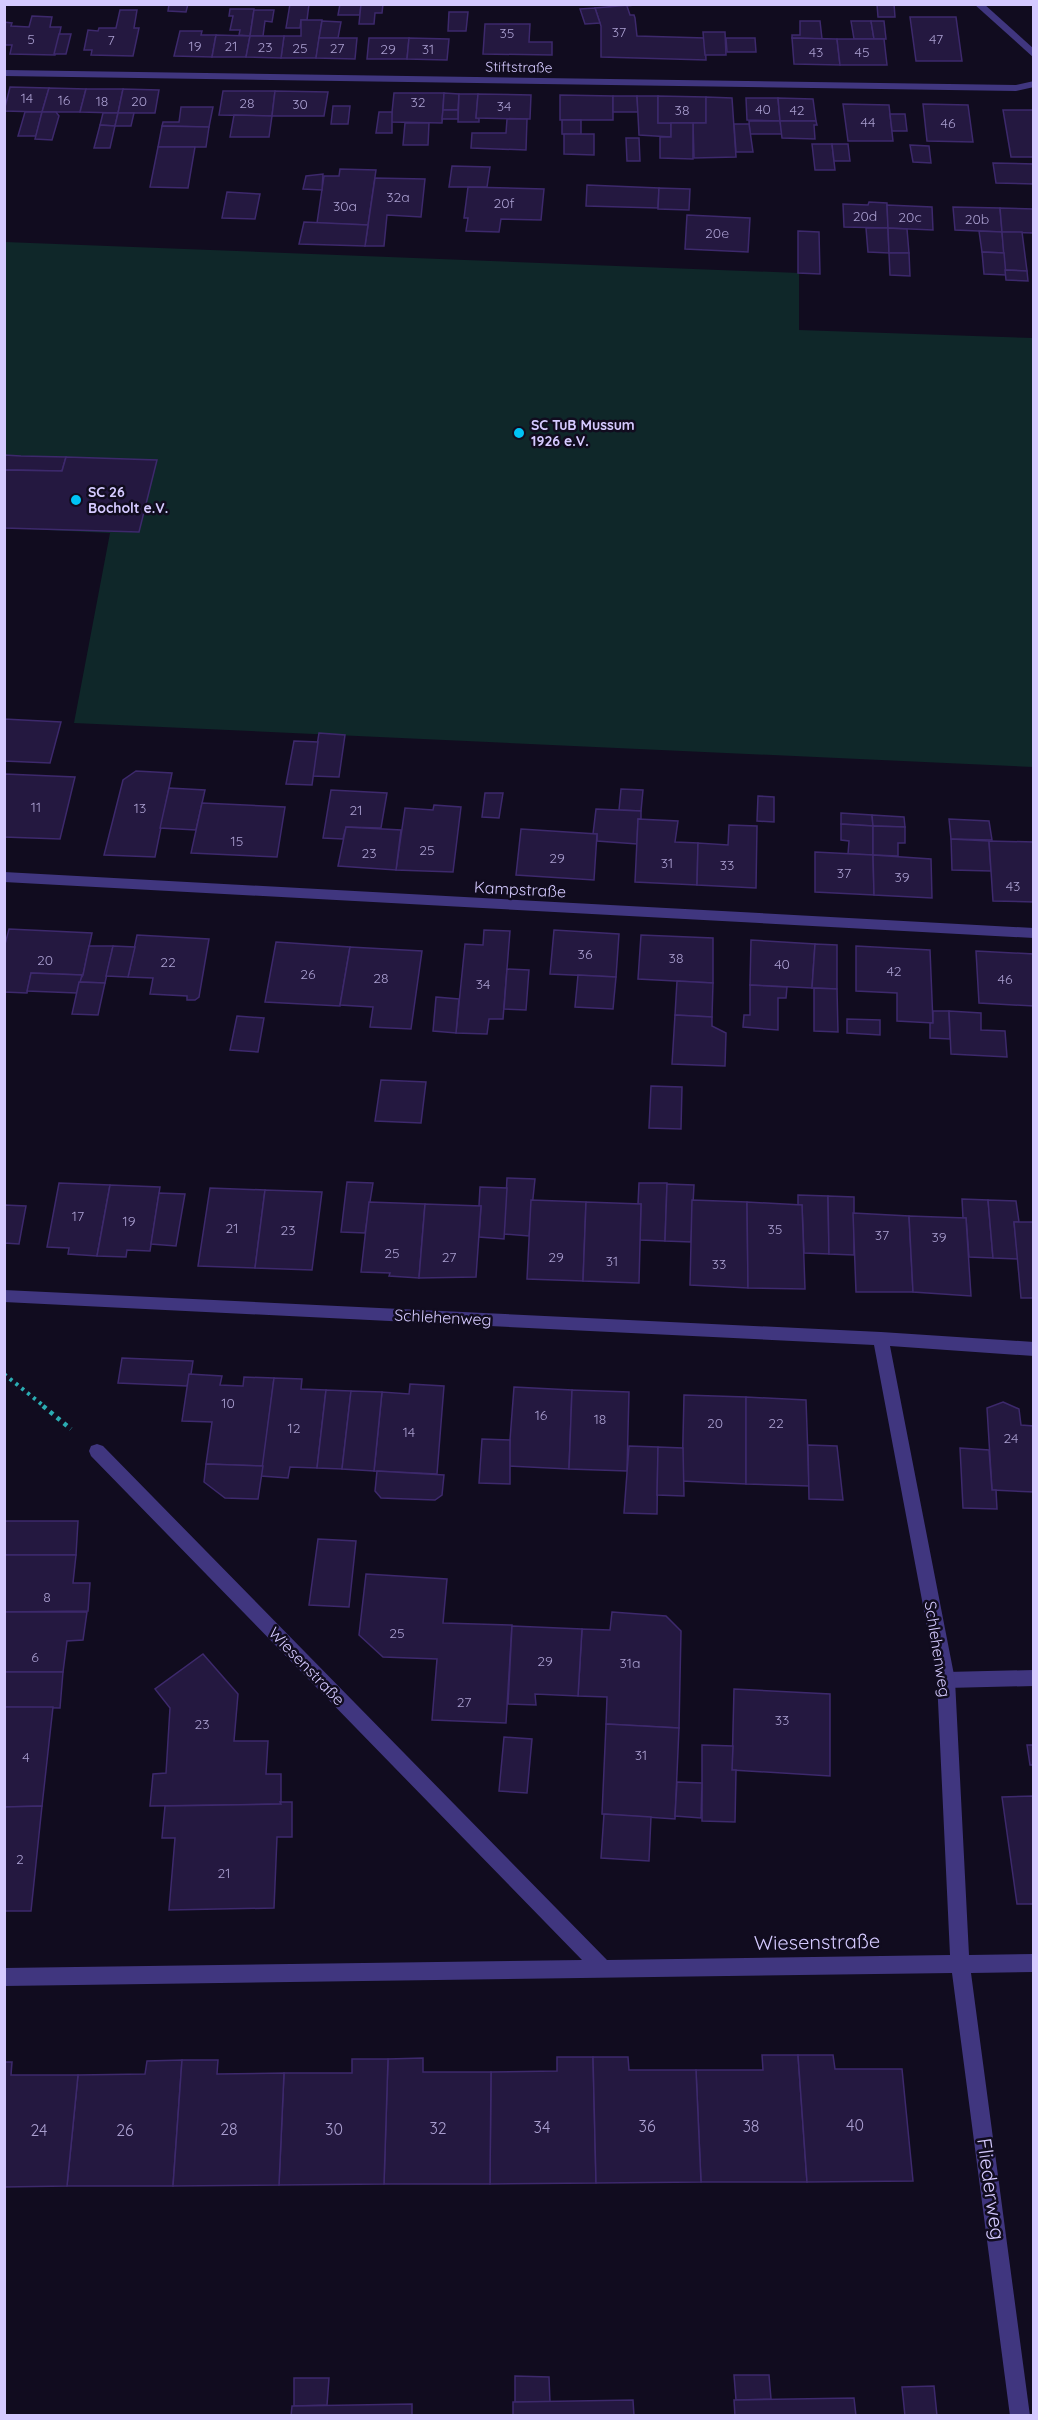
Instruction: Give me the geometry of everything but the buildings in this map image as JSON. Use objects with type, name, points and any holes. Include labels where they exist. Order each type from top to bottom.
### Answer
[{"type":"street","points":[[978,4],[1034,54]]},
{"type":"street","name":"Stiftstraße","points":[[4,74],[1016,87],[1034,84]]},
{"type":"street","name":"Kampstraße","points":[[4,877],[1034,933]]},
{"type":"street","name":"Schlehenweg","points":[[4,1296],[881,1339],[1034,1349]]},
{"type":"street","name":"Schlehenweg","points":[[881,1339],[946,1680],[960,1963]]},
{"type":"street","name":"Wiesenstraße","points":[[97,1451],[602,1968]]},
{"type":"street","points":[[946,1680],[1034,1678]]},
{"type":"street","name":"Fliederweg","points":[[960,1963],[1020,2415]]},
{"type":"street","name":"Wiesenstraße","points":[[4,1977],[1034,1963]]},
{"type":"path","points":[[4,1374],[97,1451]]},
{"type":"green space","name":"SC TuB Mussum 1926 e.V.","points":[[5,242],[799,273],[799,330],[1033,338],[1033,767],[74,723],[110,533],[5,528]]},
{"type":"place","name":"SC TuB Mussum 1926 e.V.","points":[[519,433]]},
{"type":"place","name":"SC 26 Bocholt e.V.","points":[[76,500]]}]
